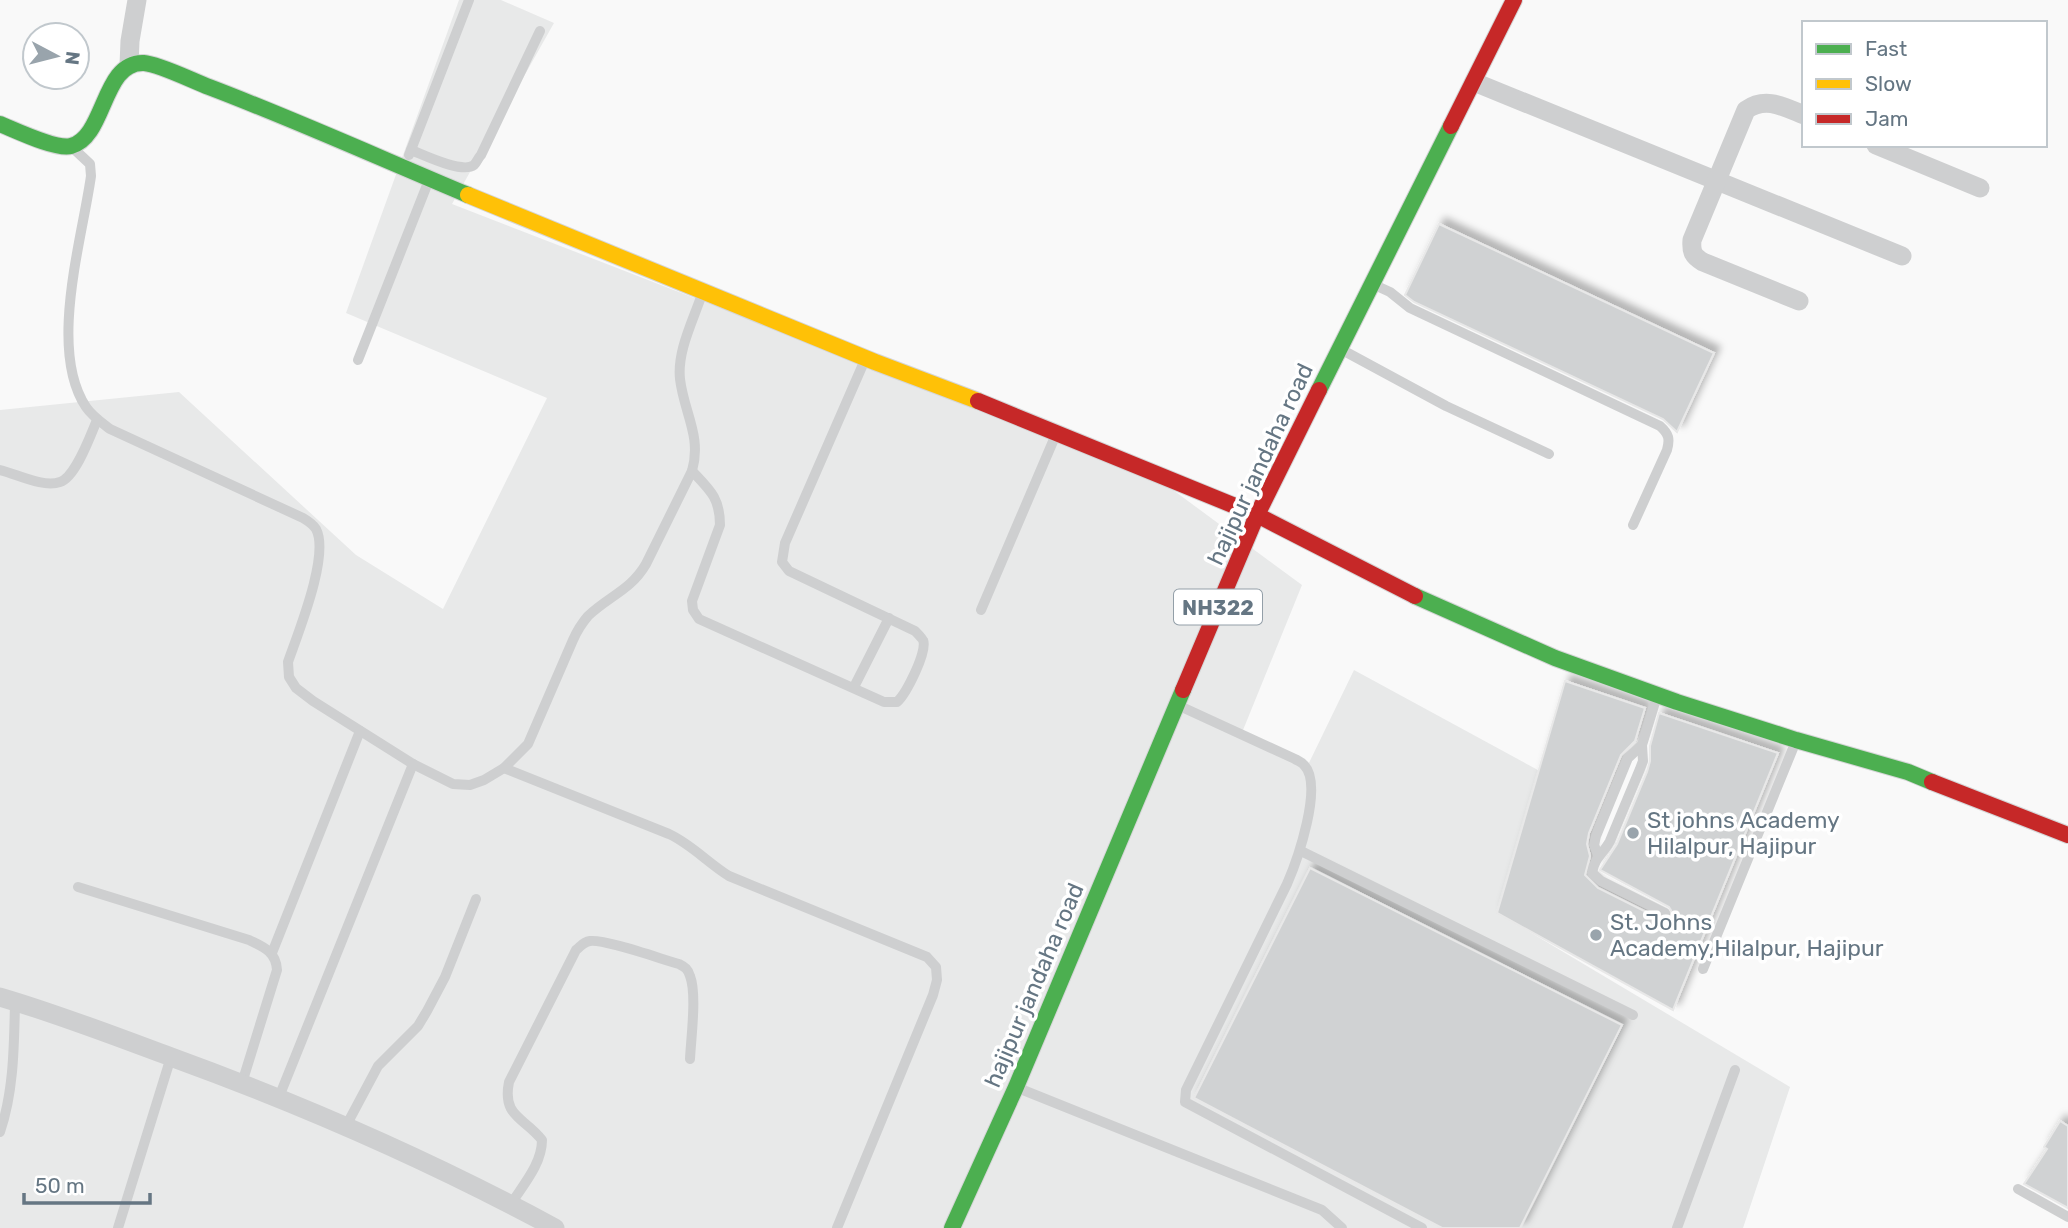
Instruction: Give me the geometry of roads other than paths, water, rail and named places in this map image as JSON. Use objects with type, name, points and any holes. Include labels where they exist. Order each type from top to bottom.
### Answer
[{"type":"main road","name":"hajipur jandaha road","points":[[952,1228],[1016,1087],[1257,515],[1514,0]]},
{"type":"main road","points":[[0,124],[57,145],[71,146],[87,135],[120,73],[129,65],[145,63],[231,95],[403,169],[1257,515],[1343,562],[1440,609],[1555,658],[1657,695],[1796,740],[1908,772],[2068,835]]},
{"type":"street","points":[[129,65],[137,0]]},
{"type":"street","points":[[1474,82],[1902,256]]},
{"type":"street","points":[[1799,301],[1703,262],[1694,257],[1691,249],[1692,240],[1746,110],[1755,104],[1768,102],[1802,114]]},
{"type":"street","points":[[1881,147],[1979,188]]},
{"type":"street","points":[[8,999],[279,1097],[511,1204],[555,1228]]},
{"type":"lane","points":[[403,169],[469,0]]},
{"type":"lane","points":[[411,150],[454,166],[465,168],[473,165],[481,155],[540,31]]},
{"type":"lane","points":[[71,146],[90,164],[91,176],[71,301],[68,347],[76,386],[86,407],[97,420],[110,429],[303,518],[315,527],[320,542],[320,560],[288,662],[289,677],[304,695],[413,764],[453,784],[470,785],[484,780],[504,768],[528,744],[582,624],[638,577],[692,471],[696,442],[680,381],[680,364],[703,290]]},
{"type":"lane","points":[[358,360],[429,179]]},
{"type":"lane","points":[[1373,283],[1410,308],[1666,431],[1669,442],[1667,450],[1633,525]]},
{"type":"lane","points":[[1339,349],[1446,406],[1549,454]]},
{"type":"lane","points":[[692,471],[718,501],[720,512],[720,525],[692,601],[693,610],[699,619],[891,704],[902,697],[925,649],[923,639],[915,631],[789,570],[782,562],[785,543],[865,358]]},
{"type":"lane","points":[[0,470],[47,483],[61,482],[77,463],[97,420]]},
{"type":"lane","points":[[981,610],[1057,432]]},
{"type":"lane","points":[[853,687],[889,618]]},
{"type":"lane","points":[[1657,695],[1642,745],[1643,761],[1606,849],[1598,855],[1592,873],[1665,913]]},
{"type":"lane","points":[[1178,704],[1305,765],[1310,777],[1308,818],[1301,851],[1186,1090],[1185,1102],[1422,1228]]},
{"type":"lane","points":[[272,953],[360,731]]},
{"type":"lane","points":[[1703,969],[1796,740]]},
{"type":"lane","points":[[1598,855],[1594,845],[1596,836],[1628,758],[1642,745]]},
{"type":"lane","points":[[279,1097],[413,764]]},
{"type":"lane","points":[[504,768],[669,834],[729,876],[927,957],[936,967],[937,980],[933,995],[837,1228]]},
{"type":"lane","points":[[1301,851],[1633,1015]]},
{"type":"lane","points":[[79,887],[249,940],[272,953],[277,960],[277,970],[242,1083]]},
{"type":"lane","points":[[346,1126],[379,1066],[418,1026],[427,1011],[445,977],[477,899]]},
{"type":"lane","points":[[511,1204],[538,1161],[542,1140],[509,1109],[506,1098],[509,1082],[576,950],[583,943],[593,940],[679,964],[687,969],[693,989],[690,1059]]},
{"type":"lane","points":[[0,1132],[13,1051],[8,999]]},
{"type":"lane","points":[[118,1228],[172,1057]]},
{"type":"lane","points":[[1676,1228],[1735,1070]]},
{"type":"lane","points":[[1016,1087],[1322,1210],[1342,1228]]},
{"type":"lane","points":[[2018,1189],[2068,1217]]},
{"type":"place","name":"St johns Academy Hilalpur, Hajipur","points":[[1633,833]]},
{"type":"place","name":"St. Johns Academy,Hilalpur, Hajipur","points":[[1596,935]]}]
